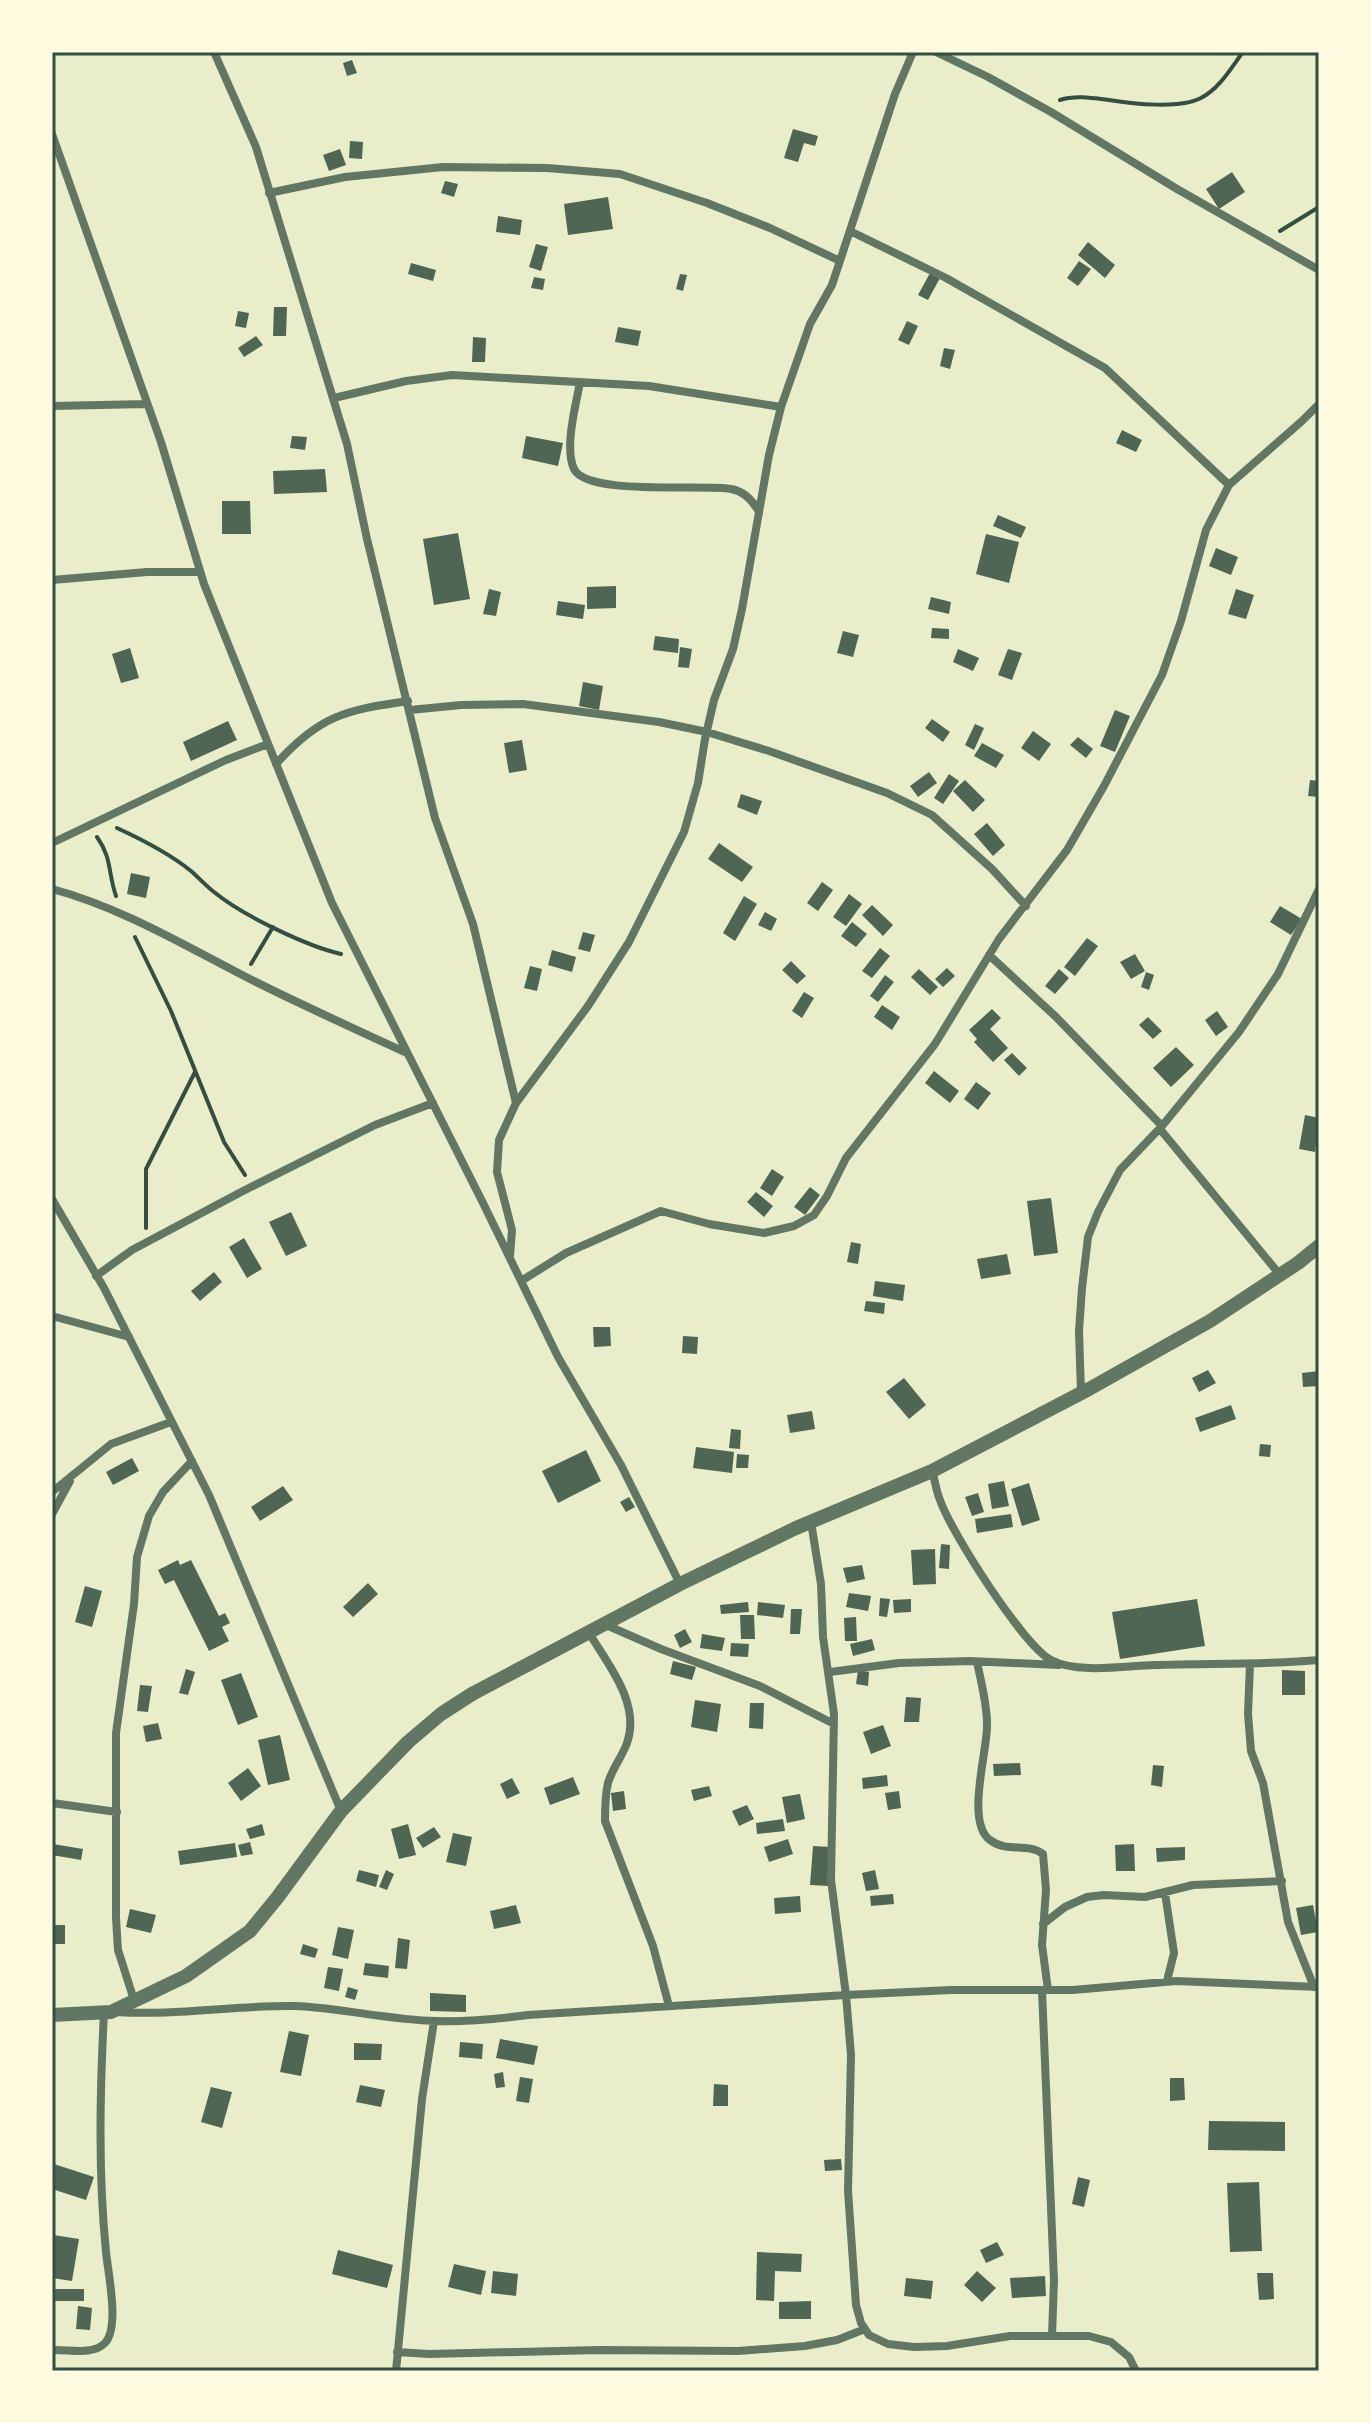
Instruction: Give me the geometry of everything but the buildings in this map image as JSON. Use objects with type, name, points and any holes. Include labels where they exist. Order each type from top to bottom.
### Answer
[{"type":"street","points":[[214,52],[256,147],[334,398],[435,818],[473,924],[516,1103]]},
{"type":"street","points":[[510,1257],[512,1230],[497,1172],[497,1153],[504,1125],[516,1103],[588,1006],[629,942],[684,832],[698,783],[714,700],[739,623],[769,455],[781,407],[810,324],[832,285],[895,94],[913,52]]},
{"type":"street","points":[[936,52],[1051,112],[1149,173],[1319,270]]},
{"type":"street","points":[[52,134],[161,442],[200,572],[332,903],[558,1357],[621,1465],[680,1584]]},
{"type":"street","points":[[269,193],[345,177],[443,167],[547,168],[620,174],[758,223],[840,261]]},
{"type":"street","points":[[850,231],[946,278],[1105,368],[1229,485]]},
{"type":"street","points":[[334,398],[406,381],[452,375],[649,386],[781,407]]},
{"type":"street","points":[[580,382],[570,454],[575,471],[584,478],[614,484],[733,489],[747,496],[760,514]]},
{"type":"street","points":[[52,406],[147,404]]},
{"type":"street","points":[[521,1281],[566,1253],[661,1211],[709,1224],[764,1233],[794,1226],[814,1215],[846,1158],[935,1044],[999,939],[1067,850],[1162,675],[1181,621],[1206,530],[1229,485],[1319,404]]},
{"type":"street","points":[[52,580],[147,572],[200,572]]},
{"type":"street","points":[[276,764],[299,738],[329,719],[365,707],[523,704],[659,722],[707,732],[887,793],[932,815],[992,869],[1026,906]]},
{"type":"street","points":[[52,843],[226,760],[268,744]]},
{"type":"street","points":[[52,889],[128,918],[408,1053]]},
{"type":"street","points":[[1081,1393],[1079,1331],[1088,1237],[1098,1212],[1120,1170],[1161,1128],[1239,1032],[1278,974],[1319,889]]},
{"type":"street","points":[[989,955],[1076,1036],[1161,1128],[1280,1275]]},
{"type":"street","points":[[96,1276],[146,1242],[253,1186],[375,1125],[433,1103]]},
{"type":"street","points":[[52,1199],[129,1337],[209,1495],[341,1811]]},
{"type":"street","points":[[108,2012],[186,1976],[250,1931],[341,1811],[408,1742],[441,1714],[472,1694],[680,1584],[811,1522],[932,1471],[1210,1321],[1316,1253]]},
{"type":"street","points":[[52,1316],[129,1337]]},
{"type":"street","points":[[52,1492],[111,1444],[171,1422]]},
{"type":"street","points":[[134,2000],[118,1950],[116,1733],[134,1604],[137,1557],[149,1516],[163,1492],[192,1461]]},
{"type":"street","points":[[932,1471],[940,1501],[957,1536],[1017,1626],[1037,1649],[1052,1660],[1067,1665]]},
{"type":"street","points":[[52,1514],[72,1477]]},
{"type":"street","points":[[811,1522],[821,1584],[823,1637],[830,1672],[834,1724],[831,1880],[851,2055],[848,2191],[856,2305],[861,2323],[869,2335],[888,2344],[914,2347],[947,2346],[1010,2336],[1089,2336],[1111,2342],[1129,2357],[1136,2371]]},
{"type":"street","points":[[605,1624],[661,1649],[760,1686],[834,1724]]},
{"type":"street","points":[[589,1633],[617,1679],[627,1703],[631,1728],[627,1745],[609,1782],[605,1821],[653,1946],[669,2006]]},
{"type":"street","points":[[830,1672],[899,1663],[977,1662],[1112,1667],[1319,1660]]},
{"type":"street","points":[[977,1662],[988,1719],[980,1784],[981,1824],[986,1837],[999,1845],[1034,1848],[1043,1854],[1046,1868],[1042,1945],[1054,2280],[1052,2336]]},
{"type":"street","points":[[52,2015],[108,2012],[147,2014],[252,2006],[303,2007],[434,2021],[487,2021],[528,2015],[846,1995],[951,1990],[1073,1990],[1167,1981],[1316,1987],[1288,1922],[1263,1783],[1251,1751],[1248,1714],[1250,1664]]},
{"type":"street","points":[[52,1803],[117,1812]]},
{"type":"street","points":[[1043,1924],[1065,1907],[1087,1897],[1145,1897],[1193,1885],[1282,1881]]},
{"type":"street","points":[[1165,1893],[1174,1953],[1167,1981]]},
{"type":"street","points":[[52,2350],[94,2351],[107,2341],[113,2322],[102,2212],[100,2101],[108,2012]]},
{"type":"street","points":[[396,2371],[422,2099],[434,2021]]},
{"type":"street","points":[[397,2352],[738,2351],[827,2342],[865,2329]]},
{"type":"path","points":[[1051,112],[1056,101],[1067,98],[1182,104],[1202,98],[1224,79],[1243,52]]},
{"type":"path","points":[[1267,240],[1319,207]]},
{"type":"path","points":[[100,820],[165,853],[215,894],[273,926],[321,949],[360,958]]},
{"type":"path","points":[[88,826],[105,849],[115,894],[171,1011],[224,1142],[253,1186]]},
{"type":"path","points":[[244,976],[273,926]]},
{"type":"path","points":[[146,1242],[146,1169],[195,1072]]}]
